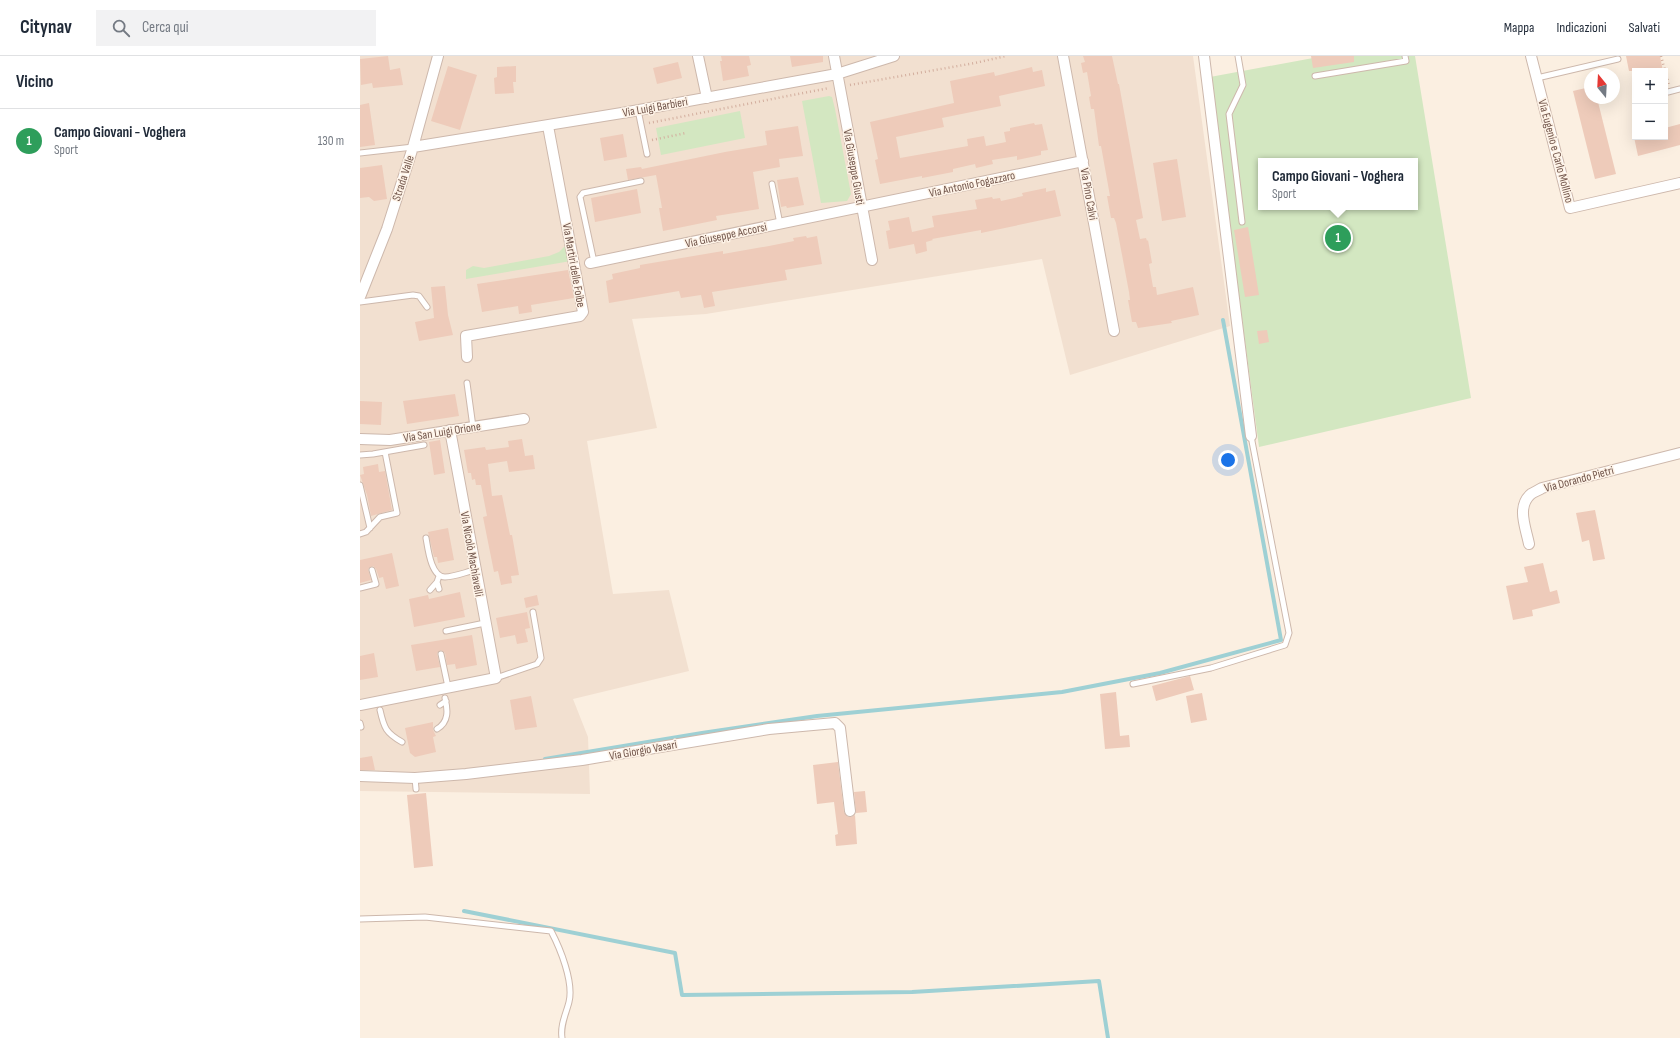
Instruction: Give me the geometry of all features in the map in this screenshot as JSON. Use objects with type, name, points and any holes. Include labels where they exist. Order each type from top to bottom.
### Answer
[{"type":"street","name":"Strada Valle","points":[[360,297],[387,229],[413,147],[438,56]]},
{"type":"street","points":[[698,56],[707,98]]},
{"type":"street","name":"Via Giuseppe Giusti","points":[[834,56],[872,260]]},
{"type":"street","name":"Via Luigi Barbieri","points":[[413,147],[548,126],[837,74],[894,56]]},
{"type":"street","name":"Via Pino Calvi","points":[[1062,56],[1114,332]]},
{"type":"street","points":[[1204,56],[1251,436]]},
{"type":"street","name":"Via Eugenio e Carlo Mollino","points":[[1531,56],[1570,208],[1680,182]]},
{"type":"street","name":"Via Martiri delle Foibe","points":[[467,357],[466,336],[580,316],[583,312],[548,126]]},
{"type":"street","name":"Via Antonio Fogazzaro","points":[[861,207],[1083,161]]},
{"type":"street","name":"Via Giuseppe Accorsi","points":[[592,263],[861,207]]},
{"type":"street","name":"Via San Luigi Orione","points":[[360,439],[390,440],[524,419]]},
{"type":"street","name":"Via Nicolò Machiavelli","points":[[450,430],[496,678]]},
{"type":"street","name":"Via Dorando Pietri","points":[[1529,544],[1522,511],[1525,502],[1531,494],[1542,488],[1680,453]]},
{"type":"street","points":[[360,705],[380,706],[446,694],[496,678]]},
{"type":"street","name":"Via Giorgio Vasari","points":[[360,776],[415,778],[466,774],[582,760],[769,729],[835,723],[840,728],[850,811]]},
{"type":"lane","points":[[1238,56],[1243,85],[1229,114],[1242,222]]},
{"type":"lane","points":[[1315,76],[1406,61],[1405,56]]},
{"type":"lane","points":[[1537,78],[1618,58]]},
{"type":"lane","points":[[1669,91],[1680,89]]},
{"type":"lane","points":[[638,110],[646,154]]},
{"type":"lane","points":[[360,153],[413,147]]},
{"type":"lane","points":[[592,263],[580,197],[583,193],[641,181]]},
{"type":"lane","points":[[772,184],[780,224]]},
{"type":"lane","points":[[360,302],[413,295],[419,296],[427,307]]},
{"type":"lane","points":[[467,383],[473,427]]},
{"type":"lane","points":[[1133,684],[1211,668],[1285,645],[1289,633],[1251,436]]},
{"type":"lane","points":[[360,455],[424,445]]},
{"type":"lane","points":[[360,534],[366,532],[380,517],[397,513],[385,452]]},
{"type":"lane","points":[[360,485],[370,528]]},
{"type":"lane","points":[[426,538],[433,569],[439,576],[445,577],[475,570]]},
{"type":"lane","points":[[360,588],[376,584],[372,570]]},
{"type":"lane","points":[[430,590],[437,582],[439,576]]},
{"type":"lane","points":[[437,582],[439,588]]},
{"type":"lane","points":[[496,678],[537,664],[541,658],[533,612]]},
{"type":"lane","points":[[446,631],[485,623]]},
{"type":"lane","points":[[437,729],[443,726],[448,712],[441,654]]},
{"type":"lane","points":[[440,706],[446,694]]},
{"type":"lane","points":[[380,706],[383,722],[387,731],[391,736],[402,742]]},
{"type":"lane","points":[[415,778],[416,789]]},
{"type":"lane","points":[[360,919],[425,917],[551,931],[560,948],[568,979],[570,1000],[563,1021],[562,1038]]},
{"type":"path","points":[[641,124],[840,86],[975,63],[1006,56]]},
{"type":"path","points":[[1662,56],[1669,91]]},
{"type":"path","points":[[644,141],[686,133]]},
{"type":"shaded area","points":[[360,56],[1193,56],[1230,326],[1070,375],[1042,259],[706,314],[632,319],[657,428],[587,441],[613,594],[669,590],[689,671],[573,699],[588,737],[590,794],[360,791]]},
{"type":"green space","points":[[1324,56],[1415,56],[1471,398],[1259,447],[1210,77]]},
{"type":"green space","points":[[829,96],[832,97],[835,109],[851,194],[847,201],[821,203],[802,101]]},
{"type":"green space","points":[[740,111],[745,138],[661,155],[656,128]]},
{"type":"green space","points":[[567,244],[571,261],[466,279],[466,270],[473,266],[484,268],[549,256],[559,252]]},
{"type":"building","points":[[388,56],[390,70],[400,68],[403,85],[373,88],[372,83],[361,85],[360,59]]},
{"type":"building","points":[[721,56],[749,56],[751,65],[747,66],[749,76],[723,81],[720,61],[722,61]]},
{"type":"building","points":[[790,56],[823,56],[823,62],[792,67]]},
{"type":"building","points":[[1083,56],[1112,56],[1119,84],[1143,218],[1136,220],[1140,239],[1146,238],[1147,241],[1148,240],[1152,263],[1149,264],[1153,287],[1156,287],[1157,295],[1193,287],[1199,315],[1171,321],[1172,323],[1138,328],[1136,322],[1132,322],[1128,300],[1130,300],[1129,292],[1116,223],[1114,218],[1111,218],[1107,196],[1110,196],[1101,146],[1099,146],[1094,109],[1091,109],[1089,97],[1091,96],[1087,72],[1083,73],[1081,63],[1085,62]]},
{"type":"building","points":[[1311,56],[1354,56],[1354,62],[1313,68]]},
{"type":"building","points":[[1626,56],[1660,56],[1662,68],[1632,68],[1632,71],[1629,71]]},
{"type":"building","points":[[678,62],[682,78],[657,84],[653,68]]},
{"type":"building","points":[[448,66],[477,75],[460,130],[431,121]]},
{"type":"building","points":[[516,66],[516,82],[513,82],[514,93],[495,94],[494,78],[497,77],[497,67]]},
{"type":"building","points":[[1032,67],[1033,72],[1042,70],[1045,86],[999,96],[1001,106],[942,118],[944,127],[896,137],[900,158],[968,146],[967,139],[984,136],[986,146],[1006,142],[1004,132],[1010,131],[1010,128],[1034,123],[1035,125],[1042,124],[1048,150],[1041,151],[1041,155],[1017,160],[1017,156],[992,160],[993,164],[976,168],[975,164],[953,169],[953,172],[880,184],[875,160],[878,159],[870,122],[954,103],[950,81],[994,72],[995,76]]},
{"type":"building","points":[[1584,88],[1584,104],[1598,104],[1616,174],[1595,179],[1573,91]]},
{"type":"building","points":[[369,103],[375,145],[360,147],[360,105]]},
{"type":"building","points":[[1680,124],[1680,145],[1638,156],[1635,140],[1668,140],[1668,127]]},
{"type":"building","points":[[798,126],[803,156],[779,159],[780,167],[753,172],[759,209],[716,216],[717,220],[663,231],[659,208],[662,208],[656,175],[628,180],[626,169],[641,167],[642,169],[767,145],[765,131]]},
{"type":"building","points":[[623,134],[627,157],[604,161],[600,138]]},
{"type":"building","points":[[1177,159],[1186,217],[1162,221],[1153,163]]},
{"type":"building","points":[[382,165],[387,199],[374,201],[369,197],[360,198],[360,168]]},
{"type":"building","points":[[798,177],[804,205],[787,208],[786,206],[781,207],[777,180]]},
{"type":"building","points":[[1046,188],[1046,192],[1055,190],[1061,216],[981,233],[981,230],[932,239],[933,240],[926,242],[927,251],[916,254],[914,244],[889,249],[886,231],[890,230],[888,221],[909,217],[912,232],[934,227],[932,216],[977,209],[975,200],[992,197],[993,199],[1000,198],[1001,201],[1023,196],[1022,193]]},
{"type":"building","points":[[637,189],[641,213],[595,222],[591,198]]},
{"type":"building","points":[[1248,227],[1259,295],[1245,297],[1234,230]]},
{"type":"building","points":[[806,236],[807,238],[817,236],[822,264],[785,270],[787,280],[712,292],[715,306],[704,308],[701,295],[681,298],[679,291],[609,303],[606,281],[613,279],[612,274],[640,268],[640,265],[723,251],[723,254],[769,246],[794,241],[793,238]]},
{"type":"building","points":[[568,270],[574,298],[531,305],[532,312],[519,314],[518,306],[482,312],[477,284]]},
{"type":"building","points":[[445,286],[448,315],[453,335],[419,341],[415,322],[434,318],[431,287]]},
{"type":"building","points":[[1267,330],[1269,342],[1259,344],[1257,331]]},
{"type":"building","points":[[455,394],[459,416],[407,424],[403,401]]},
{"type":"building","points":[[360,401],[382,402],[381,425],[360,424]]},
{"type":"building","points":[[522,439],[525,456],[533,455],[535,469],[509,472],[507,461],[488,464],[492,496],[502,495],[510,535],[512,535],[519,575],[511,576],[512,583],[501,585],[498,571],[494,572],[483,517],[487,516],[481,485],[476,485],[475,479],[472,480],[471,473],[468,473],[464,450],[485,447],[486,450],[509,447],[508,441]]},
{"type":"building","points":[[440,440],[445,473],[434,475],[429,442]]},
{"type":"building","points":[[378,464],[379,472],[385,471],[392,510],[371,516],[367,495],[360,475],[364,474],[363,467]]},
{"type":"building","points":[[1595,510],[1605,559],[1593,561],[1589,540],[1582,542],[1576,513]]},
{"type":"building","points":[[448,528],[454,560],[438,563],[437,557],[434,557],[428,532]]},
{"type":"building","points":[[392,553],[399,586],[386,589],[383,577],[379,578],[376,569],[373,566],[368,569],[371,580],[360,583],[360,560]]},
{"type":"building","points":[[1543,563],[1550,592],[1557,590],[1560,603],[1532,610],[1533,616],[1513,620],[1506,586],[1528,582],[1524,567]]},
{"type":"building","points":[[460,592],[465,617],[414,627],[409,599],[428,595],[429,599]]},
{"type":"building","points":[[537,595],[539,605],[526,608],[524,598]]},
{"type":"building","points":[[527,612],[530,628],[525,629],[528,642],[517,644],[515,635],[500,638],[496,618]]},
{"type":"building","points":[[472,635],[477,665],[456,669],[455,664],[447,665],[445,653],[441,650],[437,653],[440,667],[416,671],[411,645]]},
{"type":"building","points":[[374,653],[378,677],[360,680],[360,656]]},
{"type":"building","points":[[1190,676],[1194,690],[1156,701],[1152,686]]},
{"type":"building","points":[[1116,692],[1120,736],[1129,735],[1130,747],[1105,749],[1100,694]]},
{"type":"building","points":[[1202,693],[1207,720],[1191,723],[1186,696]]},
{"type":"building","points":[[531,696],[537,727],[515,730],[510,700]]},
{"type":"building","points":[[433,722],[433,730],[436,736],[433,737],[436,752],[415,757],[410,753],[405,728]]},
{"type":"building","points":[[372,756],[375,770],[360,770],[360,758]]},
{"type":"building","points":[[838,762],[844,812],[848,817],[855,815],[857,844],[836,846],[835,835],[838,834],[834,802],[817,804],[813,765]]},
{"type":"building","points":[[865,791],[867,812],[856,813],[854,792]]},
{"type":"building","points":[[426,793],[433,866],[414,868],[407,795]]},
{"type":"waterway","points":[[545,759],[817,716],[1062,692],[1160,673],[1281,640],[1223,320]]},
{"type":"waterway","points":[[464,911],[675,953],[682,995],[912,992],[1099,981],[1108,1038]]},
{"type":"place","name":"Campo Giovani - Voghera","points":[[1338,238]]}]
